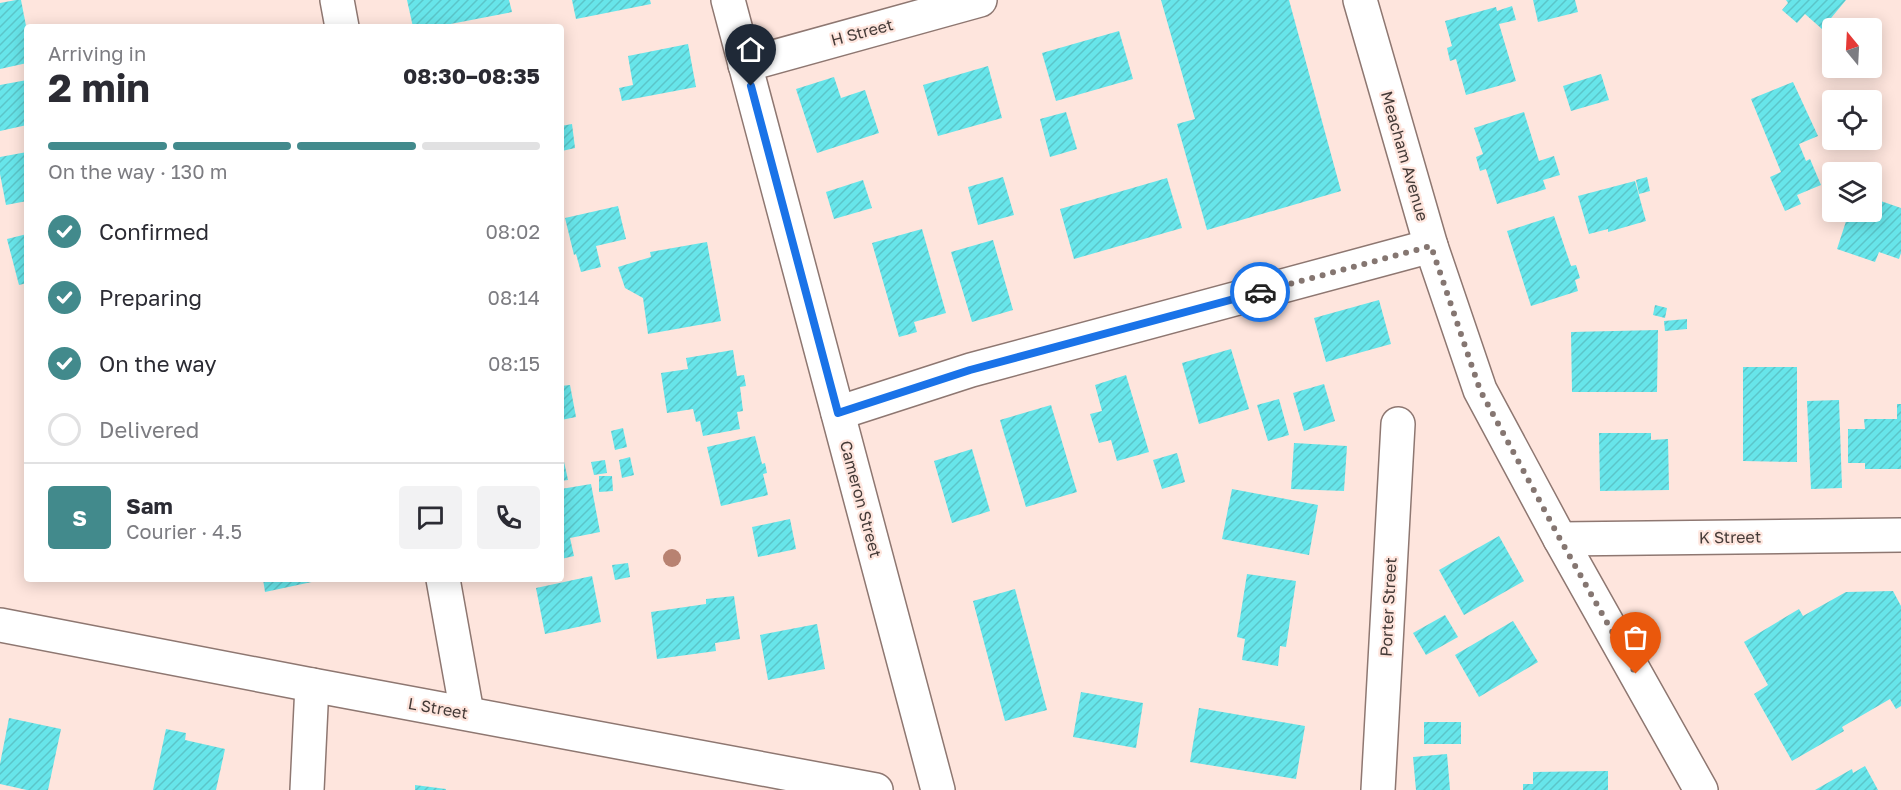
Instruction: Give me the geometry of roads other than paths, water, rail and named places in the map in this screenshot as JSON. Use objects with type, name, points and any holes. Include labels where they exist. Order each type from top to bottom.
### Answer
[{"type":"street","points":[[337,0],[341,24]]},
{"type":"street","name":"Cameron Street","points":[[728,0],[938,790]]},
{"type":"street","name":"H Street","points":[[745,65],[980,0]]},
{"type":"street","name":"Meacham Avenue","points":[[1359,0],[1431,246],[1480,390],[1560,539],[1701,790]]},
{"type":"street","points":[[838,413],[970,370],[1431,246]]},
{"type":"street","name":"Porter Street","points":[[1378,790],[1398,424]]},
{"type":"street","name":"K Street","points":[[1560,539],[1901,535]]},
{"type":"street","points":[[444,582],[467,713]]},
{"type":"street","name":"L Street","points":[[0,625],[876,790]]},
{"type":"street","points":[[307,790],[312,685]]}]
